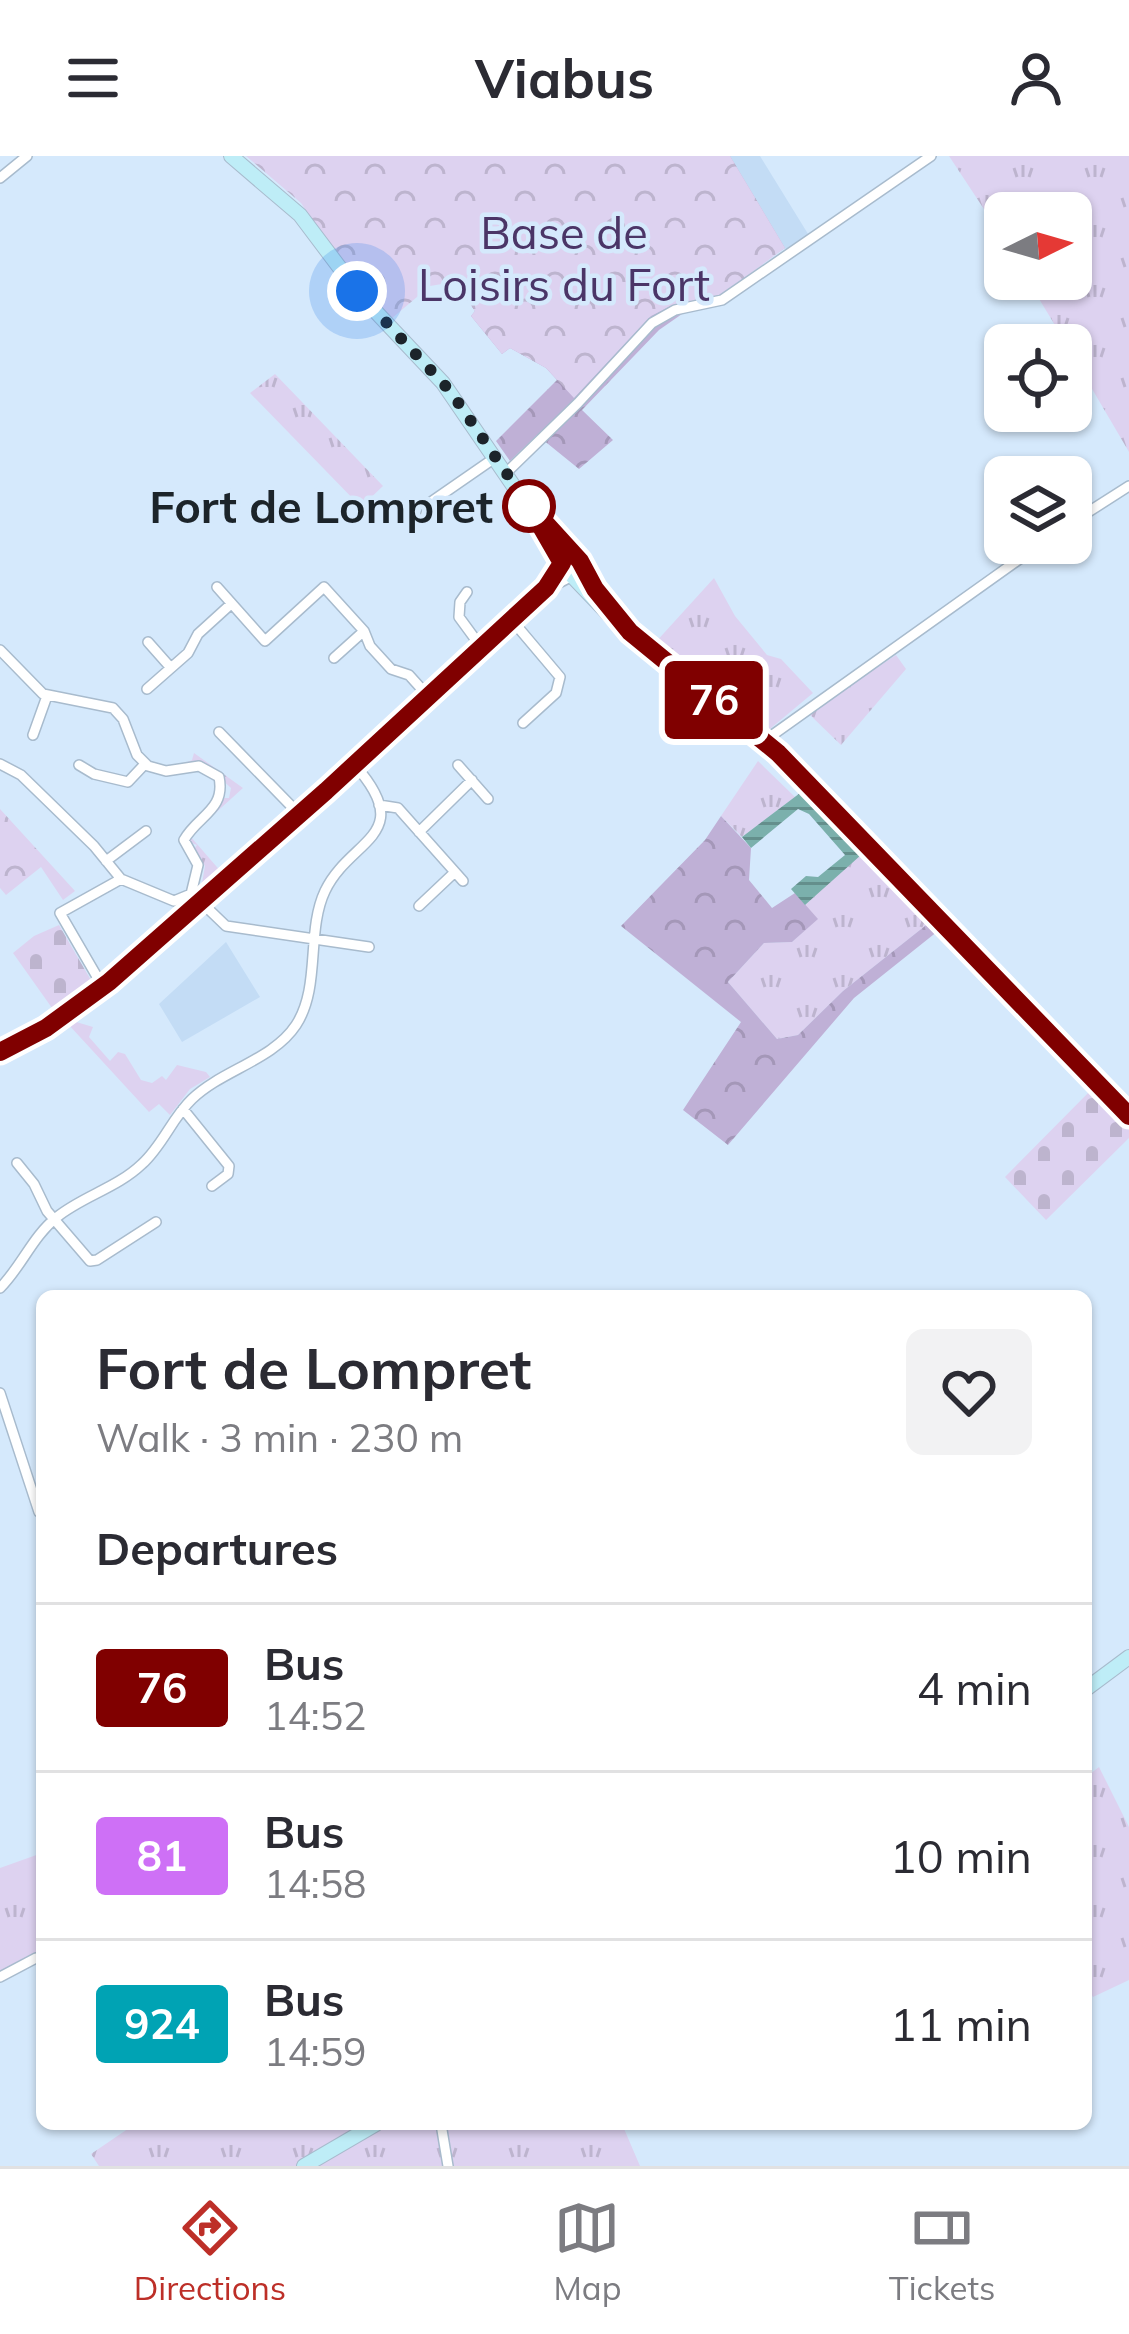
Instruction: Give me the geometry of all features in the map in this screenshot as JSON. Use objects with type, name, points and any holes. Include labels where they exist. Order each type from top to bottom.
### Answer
[{"type":"main road","points":[[231,156],[300,214],[357,291],[451,392],[570,567],[630,632],[764,741],[1129,1116]]},
{"type":"main road","points":[[1092,1684],[1127,1658]]},
{"type":"main road","points":[[304,2166],[366,2130]]},
{"type":"street","points":[[0,178],[28,156]]},
{"type":"street","points":[[506,472],[652,323],[670,312],[722,301],[931,156]]},
{"type":"street","points":[[426,514],[431,502],[496,457]]},
{"type":"street","points":[[1092,510],[1129,486]]},
{"type":"street","points":[[764,741],[1012,564]]},
{"type":"street","points":[[0,1052],[46,1028],[104,987],[570,567]]},
{"type":"street","points":[[217,587],[265,640],[324,586],[391,669],[409,675],[427,695]]},
{"type":"street","points":[[467,592],[460,602],[459,617],[481,647]]},
{"type":"street","points":[[147,689],[190,651],[198,634],[231,604]]},
{"type":"street","points":[[511,619],[560,677],[556,693],[523,723]]},
{"type":"street","points":[[334,658],[364,631]]},
{"type":"street","points":[[148,642],[171,668]]},
{"type":"street","points":[[0,650],[47,696],[113,708],[145,764],[166,771],[199,766],[214,772],[221,782],[216,806],[184,837],[184,845],[197,866],[197,900],[222,925],[369,947]]},
{"type":"street","points":[[33,735],[47,696]]},
{"type":"street","points":[[219,732],[298,813]]},
{"type":"street","points":[[0,764],[24,778],[121,879],[174,901],[197,900]]},
{"type":"street","points":[[79,765],[128,782],[145,764]]},
{"type":"street","points":[[0,1288],[54,1219],[136,1170],[161,1144],[183,1109],[205,1089],[295,1028],[306,1001],[324,893],[336,874],[372,840],[378,824],[379,805],[370,782],[353,764]]},
{"type":"street","points":[[458,765],[488,800]]},
{"type":"street","points":[[419,832],[472,780]]},
{"type":"street","points":[[379,805],[396,807],[459,877],[421,904],[412,889]]},
{"type":"street","points":[[106,860],[146,831]]},
{"type":"street","points":[[104,987],[61,919],[64,908],[121,879]]},
{"type":"street","points":[[183,1109],[229,1166],[228,1174],[212,1186]]},
{"type":"street","points":[[17,1162],[54,1219],[92,1261],[156,1222]]},
{"type":"street","points":[[0,1394],[4,1418],[36,1504]]},
{"type":"street","points":[[0,1977],[36,1958]]},
{"type":"street","points":[[442,2130],[448,2166]]},
{"type":"shaded area","points":[[730,156],[760,156],[813,242],[791,258]]},
{"type":"shaded area","points":[[804,790],[861,855],[805,905],[791,889],[806,876],[818,877],[845,855],[809,814],[798,809],[751,848],[742,837]]},
{"type":"shaded area","points":[[226,942],[260,997],[182,1042],[159,1004]]},
{"type":"green space","name":"Base de Loisirs du Fort","points":[[246,156],[730,156],[785,248],[714,300],[675,304],[651,316],[574,398],[546,368],[510,348],[502,354],[471,316],[475,311],[454,282],[430,286],[391,319],[345,268],[301,203]]},
{"type":"green space","points":[[730,156],[785,248],[697,304],[676,304],[682,314],[659,330],[582,410],[613,440],[579,469],[537,435],[510,461],[496,441],[557,380],[546,368],[510,348],[502,354],[471,316],[475,311],[459,288]]},
{"type":"green space","points":[[949,156],[1129,156],[1129,452],[1092,389],[1092,324],[1054,324],[1040,300],[1092,300],[1092,192],[984,192],[984,209]]},
{"type":"green space","points":[[275,374],[383,486],[361,507],[250,393]]},
{"type":"green space","points":[[714,578],[735,616],[767,655],[781,659],[813,693],[753,743],[669,676],[680,664],[654,644]]},
{"type":"green space","points":[[896,655],[906,669],[841,745],[808,713]]},
{"type":"green space","points":[[194,753],[243,788],[190,836],[223,874],[199,894],[205,866],[189,836],[229,798],[231,788],[205,764],[176,767],[192,760]]},
{"type":"green space","points":[[758,761],[795,797],[742,837],[721,816]]},
{"type":"green space","points":[[0,809],[75,891],[63,900],[41,867],[6,895],[0,888]]},
{"type":"green space","points":[[721,816],[751,848],[749,880],[772,908],[795,893],[818,919],[792,942],[764,943],[728,982],[777,1039],[798,1035],[843,991],[930,922],[938,931],[854,998],[728,1145],[683,1110],[741,1022],[621,926],[705,840]]},
{"type":"green space","points":[[864,850],[930,922],[843,991],[798,1035],[777,1039],[728,982],[764,943],[792,942],[817,919],[805,905]]},
{"type":"green space","points":[[59,925],[92,982],[52,1008],[13,953],[34,936]]},
{"type":"green space","points":[[68,1024],[93,1027],[89,1037],[110,1061],[118,1052],[125,1054],[141,1080],[152,1083],[162,1076],[166,1080],[177,1065],[210,1077],[190,1089],[170,1115],[159,1104],[149,1112]]},
{"type":"green space","points":[[1092,1089],[1129,1128],[1129,1138],[1046,1220],[1005,1177]]},
{"type":"green space","points":[[1099,1767],[1129,1827],[1129,1980],[1093,1997],[1092,1995],[1092,1772]]},
{"type":"green space","points":[[36,1855],[36,1954],[0,1973],[0,1868]]},
{"type":"green space","points":[[126,2130],[625,2130],[640,2166],[99,2166],[91,2154]]},
{"type":"bus line","name":"76","points":[[0,1052],[46,1028],[109,982],[546,588],[562,563],[528,504],[580,561],[595,589],[630,632],[778,753],[1129,1116]]},
{"type":"place","name":"Fort de Lompret","points":[[529,506]]},
{"type":"route","points":[[357,291],[451,392],[529,506]]}]
